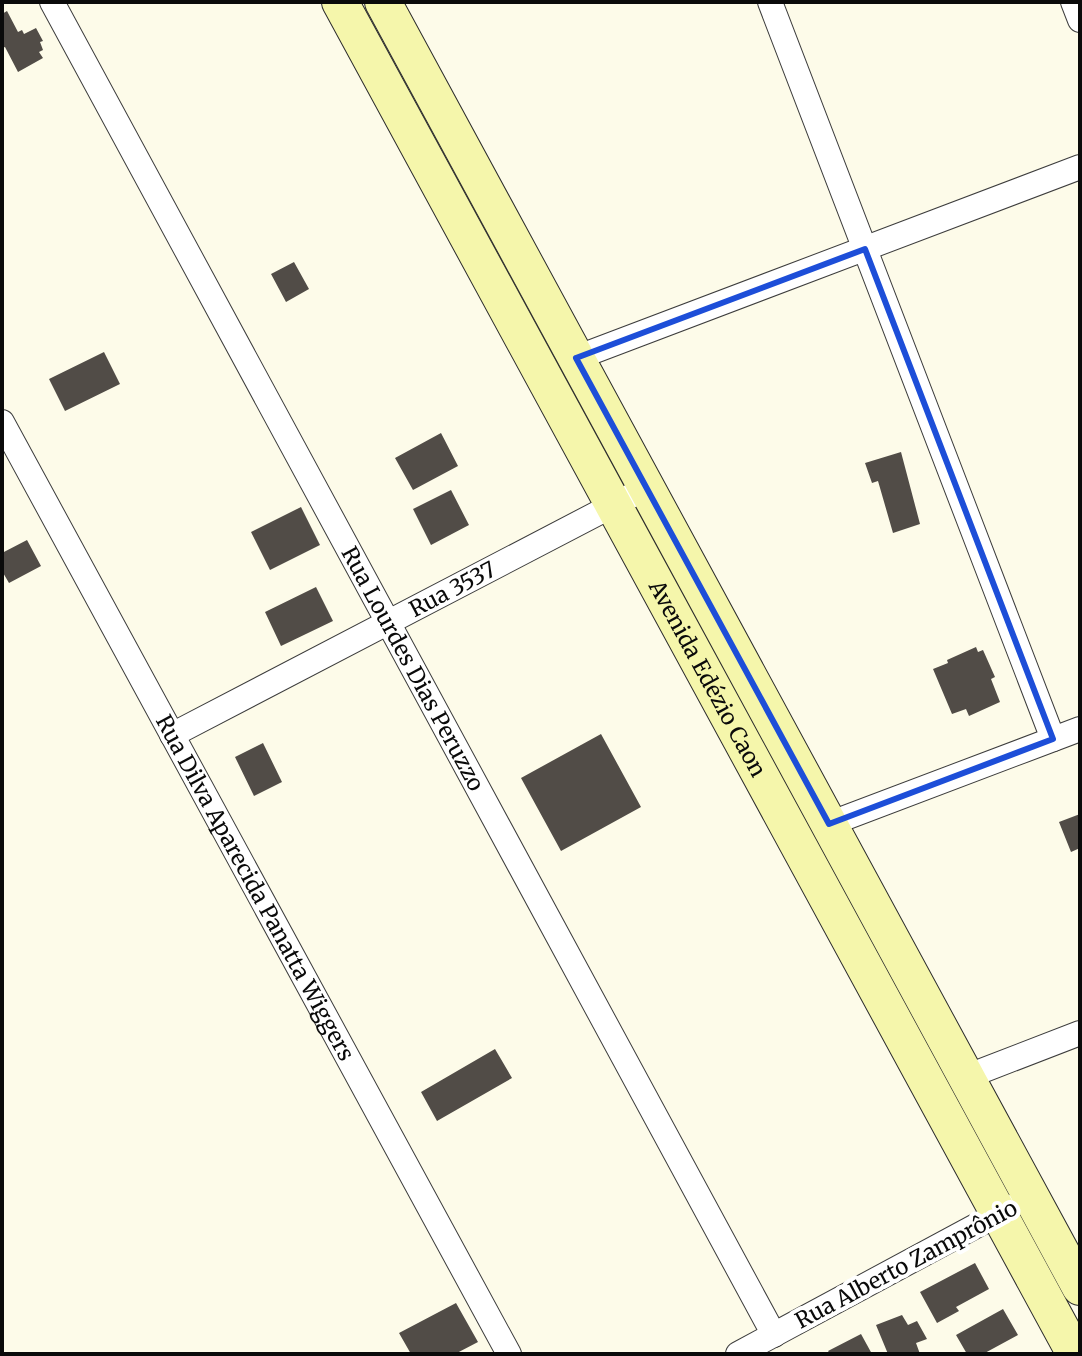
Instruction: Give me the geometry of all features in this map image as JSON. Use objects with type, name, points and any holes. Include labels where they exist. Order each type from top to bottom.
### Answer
[{"type":"main road","name":"Avenida Edézio Caon","points":[[340,2],[1075,1354]]},
{"type":"main road","name":"Avenida Edézio Caon","points":[[383,2],[1080,1287]]},
{"type":"street","name":"Rua Lourdes Dias Peruzzo","points":[[52,2],[774,1335]]},
{"type":"street","points":[[770,2],[1053,739]]},
{"type":"street","points":[[1073,2],[1080,20]]},
{"type":"street","points":[[576,358],[1080,167]]},
{"type":"street","name":"Rua Dilva Aparecida Panatta Wiggers","points":[[2,422],[509,1354]]},
{"type":"street","name":"Rua 3537","points":[[172,735],[646,488]]},
{"type":"street","points":[[829,824],[1080,729]]},
{"type":"street","points":[[966,1077],[1080,1033]]},
{"type":"street","name":"Rua Alberto Zamprônio","points":[[738,1354],[1031,1196]]},
{"type":"highlighted area","points":[[865,249],[1053,739],[829,824],[576,358]]},
{"type":"building","points":[[7,11],[18,32],[22,30],[24,34],[36,28],[43,41],[40,42],[43,50],[39,52],[43,58],[18,72],[5,47],[2,48],[2,14]]},
{"type":"building","points":[[294,262],[309,289],[286,302],[271,274]]},
{"type":"building","points":[[104,352],[120,384],[65,411],[49,379]]},
{"type":"building","points":[[441,433],[458,466],[413,490],[395,458]]},
{"type":"building","points":[[901,452],[920,524],[893,533],[878,481],[872,483],[865,463]]},
{"type":"building","points":[[451,490],[469,525],[431,545],[413,509]]},
{"type":"building","points":[[301,507],[320,545],[270,570],[251,532]]},
{"type":"building","points":[[27,540],[41,566],[9,583],[2,571],[2,553]]},
{"type":"building","points":[[316,587],[333,621],[281,646],[265,612]]},
{"type":"building","points":[[976,647],[978,652],[983,650],[995,677],[991,679],[1000,702],[969,716],[966,709],[952,714],[933,669]]},
{"type":"building","points":[[601,734],[641,807],[561,851],[521,778]]},
{"type":"building","points":[[263,743],[282,782],[254,796],[235,757]]},
{"type":"building","points":[[1080,814],[1080,848],[1071,852],[1059,822]]},
{"type":"building","points":[[495,1049],[512,1078],[437,1121],[421,1092]]},
{"type":"building","points":[[975,1263],[989,1289],[956,1307],[959,1311],[937,1323],[920,1292]]},
{"type":"building","points":[[456,1303],[478,1342],[455,1354],[411,1354],[399,1333]]},
{"type":"building","points":[[1003,1309],[1018,1335],[983,1354],[967,1354],[956,1335]]},
{"type":"building","points":[[902,1315],[908,1325],[917,1321],[927,1339],[916,1343],[920,1354],[888,1354],[876,1325]]},
{"type":"building","points":[[861,1334],[872,1354],[830,1354],[828,1351]]}]
